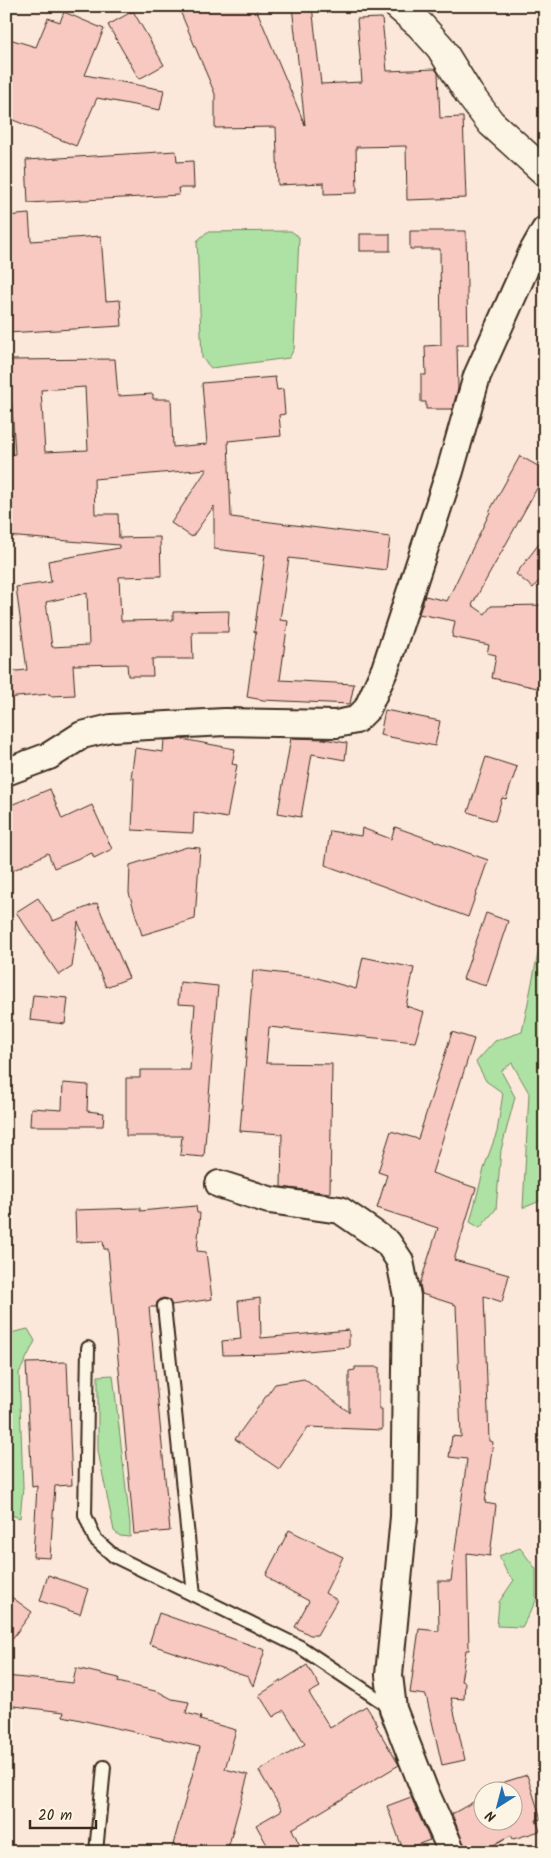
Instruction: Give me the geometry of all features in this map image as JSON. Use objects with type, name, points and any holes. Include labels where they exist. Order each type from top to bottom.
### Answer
[{"type":"street","points":[[398,6],[420,25],[440,47],[469,94],[492,123],[545,172]]},
{"type":"street","points":[[6,772],[49,756],[82,735],[111,728],[225,722],[336,724],[356,720],[367,709],[385,669],[450,471],[477,376],[532,253],[545,230]]},
{"type":"street","points":[[219,1184],[269,1200],[340,1210],[388,1243],[400,1261],[407,1296],[404,1517],[389,1675],[393,1709],[424,1789],[452,1852]]},
{"type":"lane","points":[[164,1306],[194,1595]]},
{"type":"lane","points":[[88,1348],[85,1515],[95,1539],[114,1556],[300,1647],[393,1709]]},
{"type":"lane","points":[[96,1852],[104,1767]]},
{"type":"green space","points":[[291,231],[299,237],[294,349],[289,358],[211,368],[202,358],[197,241],[207,232]]},
{"type":"green space","points":[[545,919],[545,1175],[540,1201],[523,1208],[529,1093],[512,1063],[501,1071],[515,1097],[501,1150],[496,1209],[480,1228],[470,1222],[485,1165],[497,1132],[503,1093],[486,1081],[476,1062],[495,1041],[522,1032]]},
{"type":"green space","points":[[28,1329],[35,1341],[19,1373],[23,1487],[20,1518],[11,1515],[6,1503],[6,1334]]},
{"type":"green space","points":[[113,1375],[130,1537],[120,1536],[114,1531],[98,1451],[98,1376]]},
{"type":"green space","points":[[520,1548],[536,1569],[536,1601],[522,1627],[497,1626],[499,1602],[514,1580],[507,1573],[499,1556]]},
{"type":"building","points":[[178,6],[255,6],[305,125],[292,6],[312,6],[321,84],[362,82],[357,19],[382,18],[387,71],[435,69],[438,73],[440,118],[463,117],[466,198],[407,200],[406,146],[356,147],[357,193],[324,194],[324,183],[278,185],[276,127],[215,128],[215,94]]},
{"type":"building","points":[[133,11],[164,65],[139,79],[108,25]]},
{"type":"building","points":[[64,12],[104,29],[85,75],[164,90],[160,110],[97,98],[76,146],[6,117],[6,38],[36,47],[48,18],[60,22]]},
{"type":"building","points":[[176,151],[177,162],[193,161],[194,188],[178,188],[179,195],[28,203],[26,160]]},
{"type":"building","points":[[29,214],[31,241],[101,236],[106,301],[120,300],[122,326],[7,333],[6,216]]},
{"type":"building","points":[[410,231],[466,231],[468,345],[457,345],[458,389],[452,409],[426,409],[426,402],[421,402],[421,375],[426,375],[425,346],[441,345],[440,249],[410,249]]},
{"type":"building","points":[[360,234],[390,234],[390,251],[360,251]]},
{"type":"building","points":[[115,359],[118,396],[153,394],[153,399],[171,399],[173,447],[207,444],[202,383],[275,377],[277,390],[283,389],[285,414],[279,415],[281,436],[228,441],[231,517],[390,537],[386,570],[289,558],[280,620],[288,621],[280,680],[354,684],[350,704],[263,700],[247,697],[265,555],[214,549],[214,506],[192,537],[171,523],[207,469],[94,479],[95,514],[118,514],[119,538],[160,537],[161,576],[119,577],[121,621],[173,620],[173,612],[229,611],[228,632],[192,632],[193,659],[152,659],[153,676],[128,676],[127,664],[73,665],[75,695],[50,696],[50,694],[6,698],[6,672],[27,670],[16,587],[51,582],[48,561],[119,548],[119,545],[6,536],[6,519],[13,519],[8,455],[15,454],[9,360]],"holes":[[[85,387],[88,450],[45,452],[41,390]],[[87,593],[89,645],[52,647],[46,602]]]},
{"type":"building","points":[[520,456],[545,470],[545,474],[472,605],[485,614],[491,606],[545,605],[545,677],[542,689],[492,678],[496,655],[487,653],[489,645],[452,637],[455,621],[419,614],[425,596],[447,601],[489,512]]},
{"type":"building","points":[[545,536],[545,573],[533,588],[516,574]]},
{"type":"building","points":[[385,710],[440,721],[435,746],[380,735]]},
{"type":"building","points":[[291,738],[324,739],[347,743],[345,760],[312,754],[301,817],[278,813]]},
{"type":"building","points":[[182,739],[235,749],[232,764],[237,765],[227,818],[194,812],[193,833],[132,830],[134,778],[131,778],[135,748],[163,752],[164,740]]},
{"type":"building","points":[[486,757],[517,767],[506,799],[502,798],[495,821],[468,812]]},
{"type":"building","points":[[50,789],[62,819],[92,805],[112,849],[94,858],[92,853],[54,868],[48,853],[6,874],[6,807]]},
{"type":"building","points":[[395,827],[488,860],[468,917],[325,865],[330,831],[361,836],[362,828],[391,839]]},
{"type":"building","points":[[187,847],[200,848],[195,919],[142,935],[129,893],[130,865]]},
{"type":"building","points":[[38,898],[53,921],[97,903],[129,978],[106,987],[78,922],[72,967],[59,975],[16,912]]},
{"type":"building","points":[[486,913],[508,921],[486,986],[463,979]]},
{"type":"building","points":[[363,957],[414,968],[406,1006],[424,1012],[415,1042],[269,1027],[266,1063],[332,1064],[330,1193],[281,1187],[282,1134],[240,1131],[253,970],[314,977],[356,989]]},
{"type":"building","points":[[180,982],[218,986],[204,1157],[180,1155],[182,1136],[126,1136],[126,1078],[140,1078],[140,1070],[190,1070],[195,1005],[178,1004]]},
{"type":"building","points":[[33,995],[68,998],[65,1024],[30,1020]]},
{"type":"building","points":[[452,1032],[474,1039],[432,1173],[476,1188],[454,1260],[509,1275],[502,1302],[484,1296],[489,1441],[493,1442],[485,1503],[496,1505],[490,1556],[467,1553],[469,1650],[466,1650],[461,1681],[465,1682],[464,1699],[451,1698],[465,1760],[442,1765],[426,1695],[410,1693],[419,1629],[439,1631],[438,1581],[451,1581],[467,1459],[449,1457],[452,1436],[461,1437],[456,1305],[422,1294],[420,1284],[438,1228],[377,1208],[387,1175],[378,1172],[391,1131],[418,1139]]},
{"type":"building","points":[[63,1083],[88,1085],[87,1111],[104,1113],[103,1126],[30,1126],[31,1108],[62,1110]]},
{"type":"building","points":[[196,1206],[197,1213],[200,1213],[197,1251],[206,1252],[212,1299],[172,1305],[168,1299],[163,1298],[157,1302],[156,1307],[149,1307],[170,1531],[134,1534],[108,1249],[104,1249],[103,1241],[76,1242],[75,1210],[140,1208],[140,1211]]},
{"type":"building","points":[[260,1298],[261,1338],[349,1330],[349,1347],[276,1354],[223,1355],[222,1341],[241,1339],[238,1301]]},
{"type":"building","points":[[67,1362],[72,1485],[55,1486],[50,1558],[33,1557],[37,1486],[32,1487],[26,1363]]},
{"type":"building","points":[[355,1367],[379,1367],[379,1409],[382,1409],[382,1430],[308,1427],[279,1469],[235,1439],[275,1384],[304,1379],[349,1412],[349,1371],[355,1370]]},
{"type":"building","points":[[289,1530],[343,1557],[325,1593],[337,1600],[317,1635],[310,1635],[295,1627],[309,1601],[274,1582],[266,1575]]},
{"type":"building","points":[[48,1575],[88,1589],[80,1614],[40,1601]]},
{"type":"building","points":[[6,1593],[32,1612],[6,1647]]},
{"type":"building","points":[[159,1613],[265,1650],[253,1686],[248,1677],[149,1644]]},
{"type":"building","points":[[307,1665],[320,1687],[309,1693],[330,1728],[366,1706],[399,1765],[292,1829],[303,1852],[271,1852],[256,1825],[282,1810],[259,1771],[305,1744],[284,1710],[273,1717],[259,1695]]},
{"type":"building","points":[[76,1668],[119,1678],[118,1682],[159,1692],[172,1699],[189,1702],[186,1713],[201,1717],[200,1720],[236,1730],[225,1769],[248,1775],[227,1852],[171,1852],[200,1747],[63,1716],[64,1712],[6,1705],[6,1676],[73,1683]]},
{"type":"building","points":[[527,1775],[541,1819],[536,1820],[540,1831],[513,1839],[511,1835],[481,1852],[467,1852],[452,1814],[474,1802],[474,1830],[524,1830],[524,1780],[511,1780]]},
{"type":"building","points":[[411,1797],[430,1840],[403,1850],[387,1806]]}]
